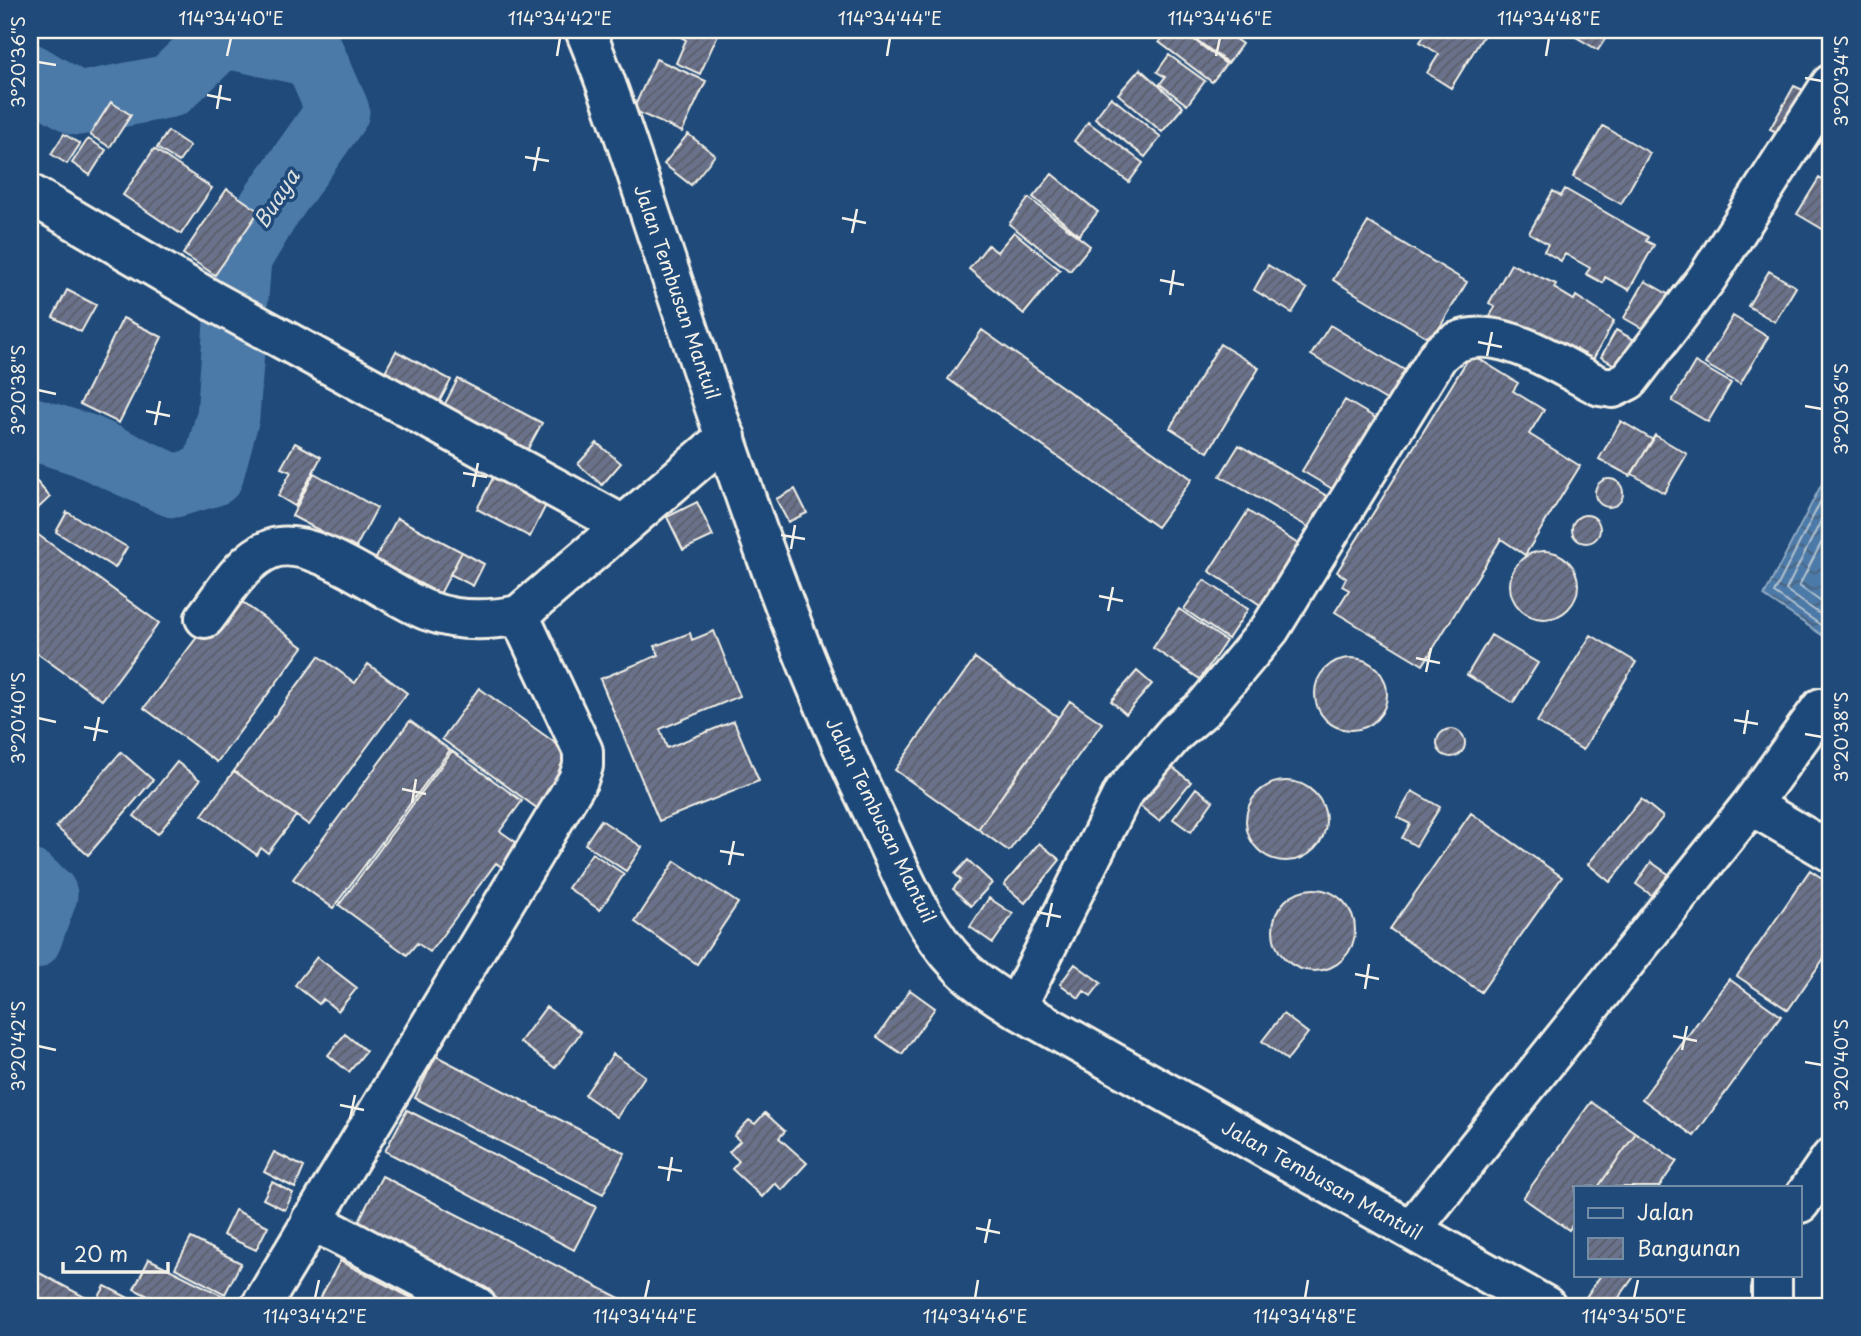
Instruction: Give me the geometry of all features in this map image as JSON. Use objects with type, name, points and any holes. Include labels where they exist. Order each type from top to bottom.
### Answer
[{"type":"street","name":"Jalan Tembusan Mantuil","points":[[584,30],[632,156],[764,549],[819,691],[857,779],[923,914],[958,965],[979,984],[1016,1008],[1546,1306]]},
{"type":"street","points":[[1016,1008],[1123,793],[1176,732],[1204,708],[1270,629],[1438,356],[1449,344],[1472,337],[1501,338],[1600,386],[1613,387],[1629,380],[1707,278],[1831,84]]},
{"type":"street","points":[[30,194],[211,300],[623,525]]},
{"type":"street","points":[[205,618],[248,563],[272,548],[297,547],[331,559],[428,611],[475,621],[519,615],[726,437]]},
{"type":"street","points":[[261,1306],[580,773],[583,751],[519,615]]},
{"type":"street","points":[[1411,1230],[1751,805],[1821,708]]},
{"type":"street","points":[[1751,805],[1831,852]]},
{"type":"street","points":[[1801,1202],[1831,1158]]},
{"type":"street","points":[[311,1220],[476,1306]]},
{"type":"street","points":[[1772,1276],[1772,1306]]},
{"type":"water","points":[[1831,466],[1831,641],[1764,596]]},
{"type":"building","points":[[668,30],[720,30],[700,74],[676,63],[686,40]]},
{"type":"building","points":[[1169,30],[1181,30],[1226,64],[1212,82],[1159,42]]},
{"type":"building","points":[[1183,30],[1223,30],[1242,44],[1228,63]]},
{"type":"building","points":[[1428,30],[1487,30],[1451,88],[1427,73],[1439,54],[1420,42]]},
{"type":"building","points":[[1564,30],[1611,30],[1598,50]]},
{"type":"building","points":[[1169,55],[1205,81],[1187,105],[1160,84],[1165,77],[1157,72]]},
{"type":"building","points":[[656,59],[706,81],[682,132],[633,110]]},
{"type":"building","points":[[1140,69],[1183,107],[1162,132],[1118,94]]},
{"type":"building","points":[[1794,86],[1803,90],[1779,133],[1770,129]]},
{"type":"building","points":[[1111,97],[1161,137],[1145,157],[1095,118]]},
{"type":"building","points":[[111,102],[131,115],[110,147],[90,135]]},
{"type":"building","points":[[1088,122],[1143,163],[1129,182],[1074,141]]},
{"type":"building","points":[[1603,126],[1650,153],[1621,204],[1573,177]]},
{"type":"building","points":[[168,131],[190,146],[179,162],[157,148]]},
{"type":"building","points":[[64,134],[80,144],[67,164],[51,154]]},
{"type":"building","points":[[688,134],[715,155],[691,185],[664,164]]},
{"type":"building","points":[[88,139],[106,150],[90,175],[72,163]]},
{"type":"building","points":[[154,149],[212,188],[181,234],[123,195]]},
{"type":"building","points":[[1052,174],[1098,212],[1079,235],[1033,197]]},
{"type":"building","points":[[1819,178],[1831,185],[1831,234],[1797,214]]},
{"type":"building","points":[[227,189],[259,211],[215,275],[183,254]]},
{"type":"building","points":[[1565,189],[1648,237],[1646,241],[1654,245],[1629,290],[1605,277],[1603,283],[1586,274],[1590,268],[1565,254],[1561,261],[1544,251],[1548,244],[1529,233],[1553,191],[1561,196]]},
{"type":"building","points":[[1029,198],[1090,246],[1070,271],[1009,224]]},
{"type":"building","points":[[1368,222],[1467,282],[1432,340],[1333,280]]},
{"type":"building","points":[[1014,232],[1060,270],[1024,314],[969,269],[988,245],[997,252]]},
{"type":"building","points":[[1511,264],[1556,284],[1554,288],[1574,300],[1576,296],[1614,321],[1591,363],[1577,365],[1490,316],[1495,307],[1489,303]]},
{"type":"building","points":[[1268,265],[1307,289],[1292,313],[1254,290]]},
{"type":"building","points":[[1769,271],[1796,287],[1775,322],[1748,306]]},
{"type":"building","points":[[1645,281],[1673,297],[1652,334],[1624,318]]},
{"type":"building","points":[[67,290],[96,305],[81,332],[53,317]]},
{"type":"building","points":[[1733,316],[1768,337],[1740,384],[1705,364]]},
{"type":"building","points":[[123,318],[162,337],[119,423],[80,404]]},
{"type":"building","points":[[1330,325],[1411,374],[1393,404],[1311,355]]},
{"type":"building","points":[[982,330],[1192,479],[1157,527],[948,379]]},
{"type":"building","points":[[1616,330],[1647,347],[1624,370],[1601,357]]},
{"type":"building","points":[[1220,344],[1259,368],[1208,452],[1170,428]]},
{"type":"building","points":[[396,351],[451,380],[436,408],[381,379]]},
{"type":"building","points":[[1471,354],[1518,383],[1513,391],[1544,410],[1529,434],[1580,466],[1525,555],[1501,539],[1423,665],[1335,612],[1349,590],[1342,586],[1346,578],[1337,572]]},
{"type":"building","points":[[1695,362],[1731,383],[1708,422],[1672,401]]},
{"type":"building","points":[[458,379],[542,423],[524,456],[440,413]]},
{"type":"building","points":[[1345,400],[1384,423],[1341,494],[1302,471]]},
{"type":"building","points":[[1621,421],[1653,440],[1630,476],[1599,459]]},
{"type":"building","points":[[1655,435],[1687,454],[1664,493],[1632,474]]},
{"type":"building","points":[[295,443],[321,457],[295,506],[278,496],[291,472],[281,468]]},
{"type":"building","points":[[597,443],[621,463],[602,485],[578,464]]},
{"type":"building","points":[[1239,445],[1334,500],[1315,531],[1220,476]]},
{"type":"building","points":[[314,473],[377,508],[355,549],[292,516]]},
{"type":"building","points":[[30,474],[50,497],[33,513],[30,509]]},
{"type":"building","points":[[494,476],[547,503],[530,537],[477,509]]},
{"type":"building","points":[[1609,479],[1619,483],[1623,493],[1619,503],[1609,507],[1599,503],[1595,493],[1599,483]]},
{"type":"building","points":[[795,489],[807,513],[788,522],[776,499]]},
{"type":"building","points":[[697,502],[713,536],[683,550],[667,517]]},
{"type":"building","points":[[1248,511],[1301,546],[1262,606],[1209,571]]},
{"type":"building","points":[[67,512],[127,547],[115,568],[56,532]]},
{"type":"building","points":[[1586,515],[1596,519],[1600,529],[1596,539],[1586,543],[1576,539],[1572,529],[1576,519]]},
{"type":"building","points":[[397,518],[462,552],[440,594],[375,560]]},
{"type":"building","points":[[37,534],[159,623],[102,700],[30,648],[30,544]]},
{"type":"building","points":[[1544,551],[1557,554],[1568,561],[1575,572],[1578,585],[1575,598],[1568,609],[1557,616],[1544,619],[1531,616],[1520,609],[1513,598],[1510,585],[1513,572],[1520,561],[1531,554]]},
{"type":"building","points":[[462,552],[484,564],[473,586],[450,574]]},
{"type":"building","points":[[1204,580],[1248,609],[1228,639],[1184,609]]},
{"type":"building","points":[[230,593],[303,647],[217,762],[144,708]]},
{"type":"building","points":[[1179,609],[1226,641],[1200,679],[1153,648]]},
{"type":"building","points":[[714,631],[740,696],[660,729],[667,748],[734,721],[759,781],[659,821],[600,679],[659,655],[655,646],[690,633],[692,640]]},
{"type":"building","points":[[1491,635],[1538,663],[1513,703],[1467,675]]},
{"type":"building","points":[[1591,635],[1636,662],[1583,750],[1537,722]]},
{"type":"building","points":[[319,656],[355,683],[368,664],[407,693],[309,825],[234,771]]},
{"type":"building","points":[[975,658],[1058,717],[978,829],[895,770]]},
{"type":"building","points":[[1358,658],[1377,668],[1385,680],[1385,708],[1377,720],[1365,728],[1344,730],[1325,720],[1317,708],[1315,687],[1325,668],[1337,660]]},
{"type":"building","points":[[1137,671],[1152,684],[1126,714],[1111,701]]},
{"type":"building","points":[[479,688],[579,760],[541,811],[442,739]]},
{"type":"building","points":[[1070,701],[1102,723],[1009,851],[978,829]]},
{"type":"building","points":[[410,721],[450,750],[333,908],[293,879]]},
{"type":"building","points":[[1451,729],[1461,733],[1465,743],[1461,753],[1451,757],[1441,753],[1437,743],[1441,733]]},
{"type":"building","points":[[452,751],[522,801],[500,831],[520,845],[503,868],[496,863],[430,952],[417,943],[407,955],[339,905]]},
{"type":"building","points":[[121,752],[153,780],[88,855],[56,827]]},
{"type":"building","points":[[177,762],[200,780],[158,834],[134,816]]},
{"type":"building","points":[[1167,763],[1191,782],[1159,821],[1135,802]]},
{"type":"building","points":[[234,771],[296,816],[268,853],[261,848],[257,855],[202,815]]},
{"type":"building","points":[[1286,781],[1301,784],[1314,793],[1323,806],[1326,821],[1323,836],[1314,849],[1301,858],[1286,861],[1271,858],[1258,849],[1249,836],[1246,821],[1249,806],[1258,793],[1271,784]]},
{"type":"building","points":[[1196,788],[1213,801],[1191,832],[1173,819]]},
{"type":"building","points":[[1412,791],[1440,807],[1416,846],[1402,838],[1410,824],[1397,817]]},
{"type":"building","points":[[1641,799],[1663,817],[1610,882],[1588,864]]},
{"type":"building","points":[[1471,813],[1562,877],[1481,992],[1390,929]]},
{"type":"building","points":[[601,820],[642,847],[626,871],[585,844]]},
{"type":"building","points":[[1039,843],[1060,860],[1025,903],[1004,885]]},
{"type":"building","points":[[592,853],[624,874],[600,910],[568,888]]},
{"type":"building","points":[[968,860],[992,883],[971,906],[953,889],[961,880],[955,874]]},
{"type":"building","points":[[675,861],[738,903],[697,964],[635,922]]},
{"type":"building","points":[[1651,862],[1677,880],[1661,902],[1636,884]]},
{"type":"building","points":[[1810,870],[1831,884],[1831,948],[1788,1010],[1737,976]]},
{"type":"building","points":[[1314,889],[1330,892],[1343,901],[1352,914],[1355,930],[1352,946],[1343,959],[1330,968],[1314,971],[1298,968],[1285,959],[1276,946],[1273,930],[1276,914],[1285,901],[1298,892]]},
{"type":"building","points":[[989,898],[1013,914],[993,943],[970,927]]},
{"type":"building","points":[[317,957],[357,988],[338,1011],[323,999],[319,1004],[295,985]]},
{"type":"building","points":[[1075,964],[1101,983],[1091,996],[1084,991],[1079,998],[1060,984]]},
{"type":"building","points":[[1729,979],[1781,1016],[1694,1136],[1642,1099]]},
{"type":"building","points":[[910,990],[935,1008],[902,1054],[877,1037]]},
{"type":"building","points":[[546,1007],[581,1032],[555,1068],[520,1042]]},
{"type":"building","points":[[1283,1014],[1308,1033],[1287,1060],[1262,1041]]},
{"type":"building","points":[[345,1034],[366,1051],[349,1072],[328,1055]]},
{"type":"building","points":[[613,1054],[645,1076],[617,1117],[585,1095]]},
{"type":"building","points":[[436,1056],[625,1153],[603,1194],[415,1098]]},
{"type":"building","points":[[1591,1102],[1636,1133],[1599,1186],[1574,1186],[1574,1223],[1569,1230],[1523,1198]]},
{"type":"building","points":[[407,1110],[596,1207],[574,1250],[385,1151]]},
{"type":"building","points":[[765,1113],[785,1131],[779,1138],[807,1163],[782,1190],[775,1183],[762,1197],[732,1169],[739,1161],[729,1152],[740,1141],[734,1136],[749,1120],[755,1124]]},
{"type":"building","points":[[1636,1133],[1677,1161],[1660,1186],[1599,1186]]},
{"type":"building","points":[[274,1152],[304,1167],[295,1188],[264,1172]]},
{"type":"building","points":[[382,1176],[635,1306],[501,1306],[354,1230]]},
{"type":"building","points":[[272,1182],[293,1193],[285,1210],[263,1199]]},
{"type":"building","points":[[235,1210],[268,1226],[256,1250],[223,1235]]},
{"type":"building","points":[[191,1238],[241,1263],[225,1294],[175,1268]]},
{"type":"building","points":[[149,1259],[223,1296],[218,1306],[168,1306],[134,1289]]},
{"type":"building","points":[[340,1261],[427,1306],[316,1306]]},
{"type":"building","points":[[30,1268],[96,1303],[94,1306],[30,1306]]},
{"type":"building","points":[[1600,1276],[1634,1276],[1613,1306],[1594,1306],[1584,1300]]},
{"type":"building","points":[[105,1286],[144,1306],[94,1306]]},
{"type":"waterway","name":"Buaya","points":[[30,75],[78,104],[170,86],[222,36],[314,56],[338,111],[271,206],[240,258],[228,416],[212,475],[174,486],[84,445],[30,428]]},
{"type":"waterway","name":"Buaya","points":[[30,881],[46,895],[30,939]]}]
